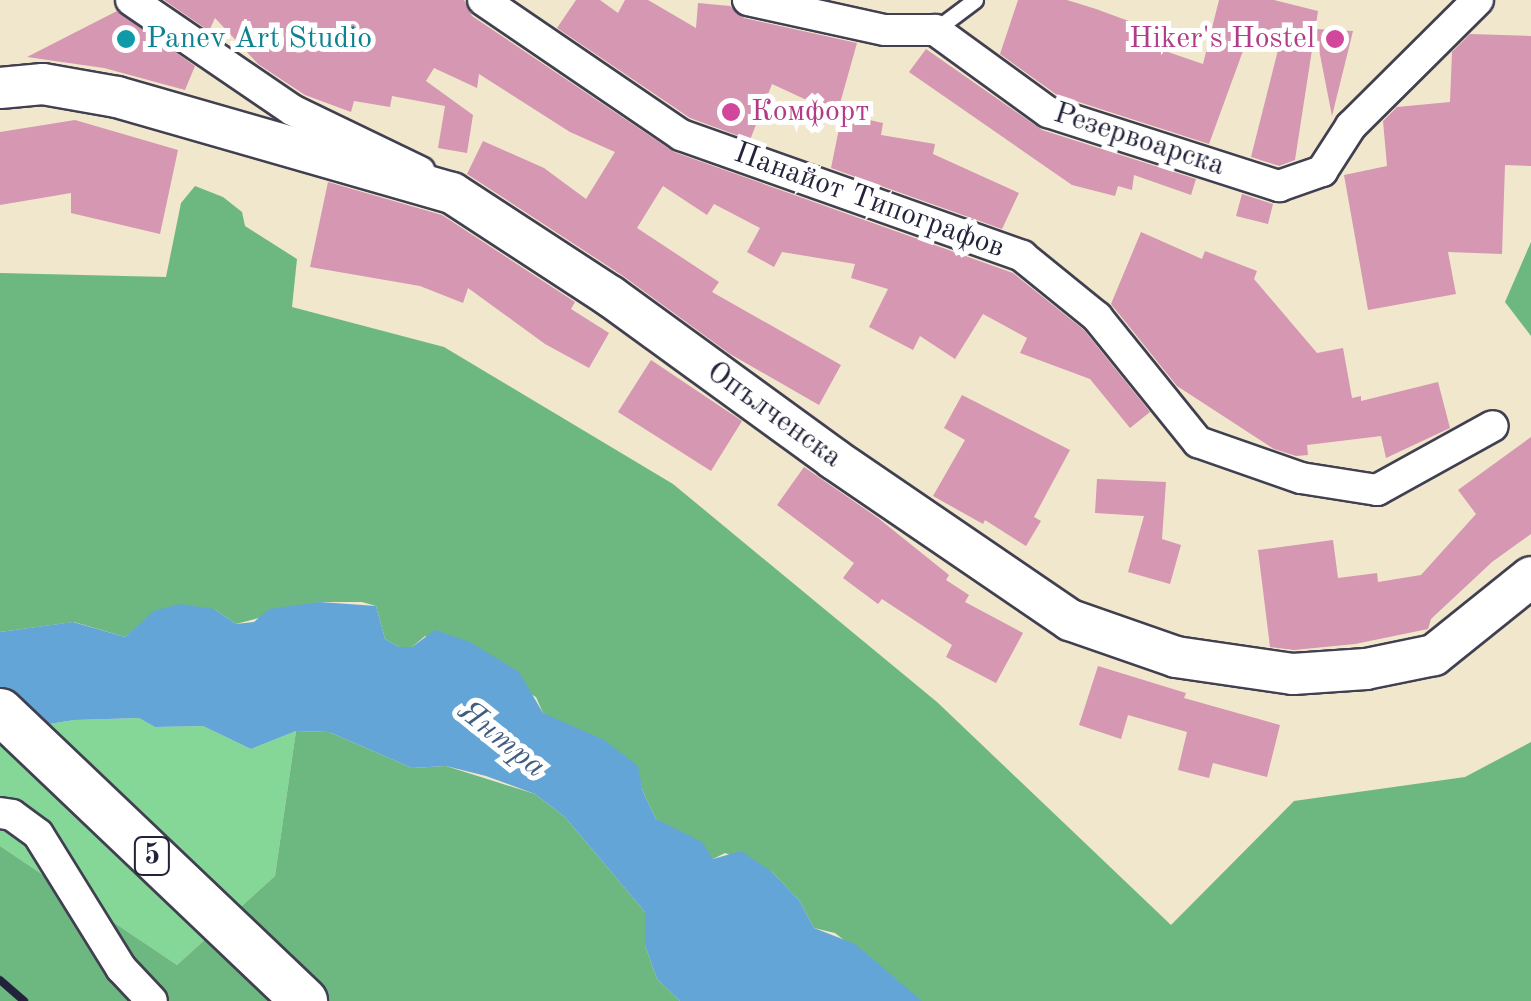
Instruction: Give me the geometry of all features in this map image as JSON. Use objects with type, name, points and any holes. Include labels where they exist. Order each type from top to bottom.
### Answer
[{"type":"main road","name":"5","points":[[0,710],[304,1001]]},
{"type":"street","points":[[131,0],[292,110],[403,161],[452,193]]},
{"type":"street","name":"Панайот Типографов","points":[[482,0],[681,135],[1022,256],[1097,317],[1198,442],[1301,478],[1377,490],[1493,426]]},
{"type":"street","points":[[748,0],[885,30],[935,30]]},
{"type":"street","name":"Резервоарска","points":[[935,30],[1048,112],[1279,186],[1322,171],[1351,126],[1478,0]]},
{"type":"street","name":"Опълченска","points":[[0,88],[43,84],[117,97],[452,193],[610,296],[834,460],[1070,620],[1176,657],[1293,674],[1366,669],[1434,655],[1531,577]]},
{"type":"street","points":[[0,813],[12,815],[38,834],[121,968],[152,1001]]},
{"type":"lane","points":[[935,30],[975,0]]},
{"type":"green space","points":[[195,186],[223,197],[242,212],[245,226],[297,259],[292,307],[444,347],[673,484],[937,702],[1171,925],[1294,801],[1465,777],[1531,742],[1531,1001],[921,1001],[835,933],[814,928],[799,900],[772,872],[725,853],[713,859],[656,819],[643,792],[637,766],[543,713],[536,697],[425,636],[412,647],[399,647],[385,639],[376,606],[320,602],[236,624],[214,609],[142,623],[125,637],[74,622],[0,632],[0,273],[166,277],[181,203]]},
{"type":"green space","points":[[1531,242],[1531,336],[1505,302]]},
{"type":"green space","points":[[139,718],[155,727],[203,726],[251,749],[296,731],[275,876],[177,965],[0,846],[0,732],[74,720]]},
{"type":"green space","points":[[296,731],[329,732],[412,768],[446,766],[535,794],[565,817],[645,912],[645,945],[657,979],[680,1001],[0,1001],[0,846],[177,965],[275,876]]},
{"type":"water","name":"Янтра","points":[[320,602],[376,606],[385,639],[399,647],[412,647],[435,630],[470,642],[519,672],[543,713],[604,740],[638,766],[643,792],[656,819],[702,842],[713,859],[741,851],[772,872],[799,900],[814,928],[855,944],[922,1001],[680,1001],[657,979],[645,945],[645,912],[565,817],[535,794],[486,776],[446,766],[412,768],[329,732],[296,731],[251,749],[203,726],[155,727],[139,718],[74,720],[0,732],[0,632],[73,622],[125,637],[154,611],[180,604],[214,609],[236,624],[254,622],[269,609]]},
{"type":"building","points":[[164,0],[464,0],[472,16],[674,152],[1013,273],[1084,330],[1150,412],[1130,428],[1090,379],[1020,353],[1027,338],[983,314],[955,359],[920,336],[913,350],[869,327],[888,289],[851,278],[855,264],[782,252],[774,267],[747,252],[760,228],[714,204],[707,215],[663,186],[637,228],[719,282],[712,292],[841,365],[819,405],[730,354],[623,276],[467,174],[483,141],[544,168],[586,199],[615,152],[570,132],[479,74],[477,88],[434,68],[426,81],[473,115],[467,153],[438,148],[445,106],[392,96],[390,107],[354,101],[351,112],[305,95],[258,64],[215,18],[209,31]]},
{"type":"building","points":[[576,0],[600,0],[618,13],[625,0],[648,0],[696,28],[698,3],[730,6],[744,18],[857,43],[837,114],[772,84],[750,140],[690,118],[557,28]]},
{"type":"building","points":[[1018,0],[1067,0],[1096,9],[1134,23],[1130,39],[1203,64],[1219,0],[1274,0],[1318,11],[1295,160],[1279,166],[1251,157],[1281,38],[1251,29],[1209,144],[1057,95],[1000,54]]},
{"type":"building","points":[[117,11],[195,66],[185,90],[104,68],[27,57]]},
{"type":"building","points":[[1315,29],[1353,31],[1332,116]]},
{"type":"building","points":[[1470,34],[1531,36],[1531,166],[1505,165],[1502,254],[1448,252],[1456,294],[1368,310],[1344,175],[1387,166],[1383,121],[1397,107],[1450,102],[1452,52]]},
{"type":"building","points":[[926,49],[1042,130],[1196,179],[1191,195],[1134,175],[1132,190],[1118,186],[1115,196],[1072,185],[909,72]]},
{"type":"building","points":[[842,114],[883,123],[881,135],[935,144],[933,154],[1019,193],[1002,229],[831,168]]},
{"type":"building","points":[[75,120],[178,150],[160,234],[71,213],[71,193],[0,205],[0,132]]},
{"type":"building","points":[[328,182],[442,215],[575,302],[571,309],[609,333],[589,368],[545,344],[468,288],[463,303],[420,286],[310,267]]},
{"type":"building","points":[[1242,194],[1273,204],[1268,224],[1236,216]]},
{"type":"building","points":[[1141,232],[1202,259],[1205,251],[1257,271],[1254,279],[1317,353],[1343,348],[1352,398],[1361,396],[1361,401],[1438,382],[1450,428],[1386,458],[1381,436],[1307,445],[1308,455],[1296,456],[1274,449],[1177,386],[1111,304]]},
{"type":"building","points":[[651,360],[742,421],[711,471],[618,412]]},
{"type":"building","points":[[962,395],[1070,450],[1034,517],[1041,521],[1026,546],[985,520],[983,524],[933,496],[965,440],[944,428]]},
{"type":"building","points":[[1531,437],[1531,534],[1492,562],[1431,619],[1428,629],[1355,644],[1294,650],[1270,647],[1258,550],[1333,540],[1338,578],[1377,573],[1378,582],[1421,575],[1476,514],[1458,490]]},
{"type":"building","points":[[804,467],[878,518],[949,575],[946,580],[969,595],[965,602],[1023,633],[996,683],[946,657],[952,645],[882,599],[878,604],[843,578],[854,563],[777,505]]},
{"type":"building","points":[[1097,479],[1166,482],[1162,539],[1181,545],[1170,584],[1128,572],[1144,516],[1095,513]]},
{"type":"building","points":[[1098,666],[1186,693],[1184,698],[1280,725],[1267,777],[1213,763],[1209,778],[1178,770],[1187,732],[1128,715],[1121,739],[1079,725]]},
{"type":"railway","points":[[0,980],[24,1001]]},
{"type":"place","name":"Panev Art Studio","points":[[126,39]]},
{"type":"place","name":"Hiker's Hostel","points":[[1335,39]]},
{"type":"place","name":"Комфорт","points":[[731,112]]}]
